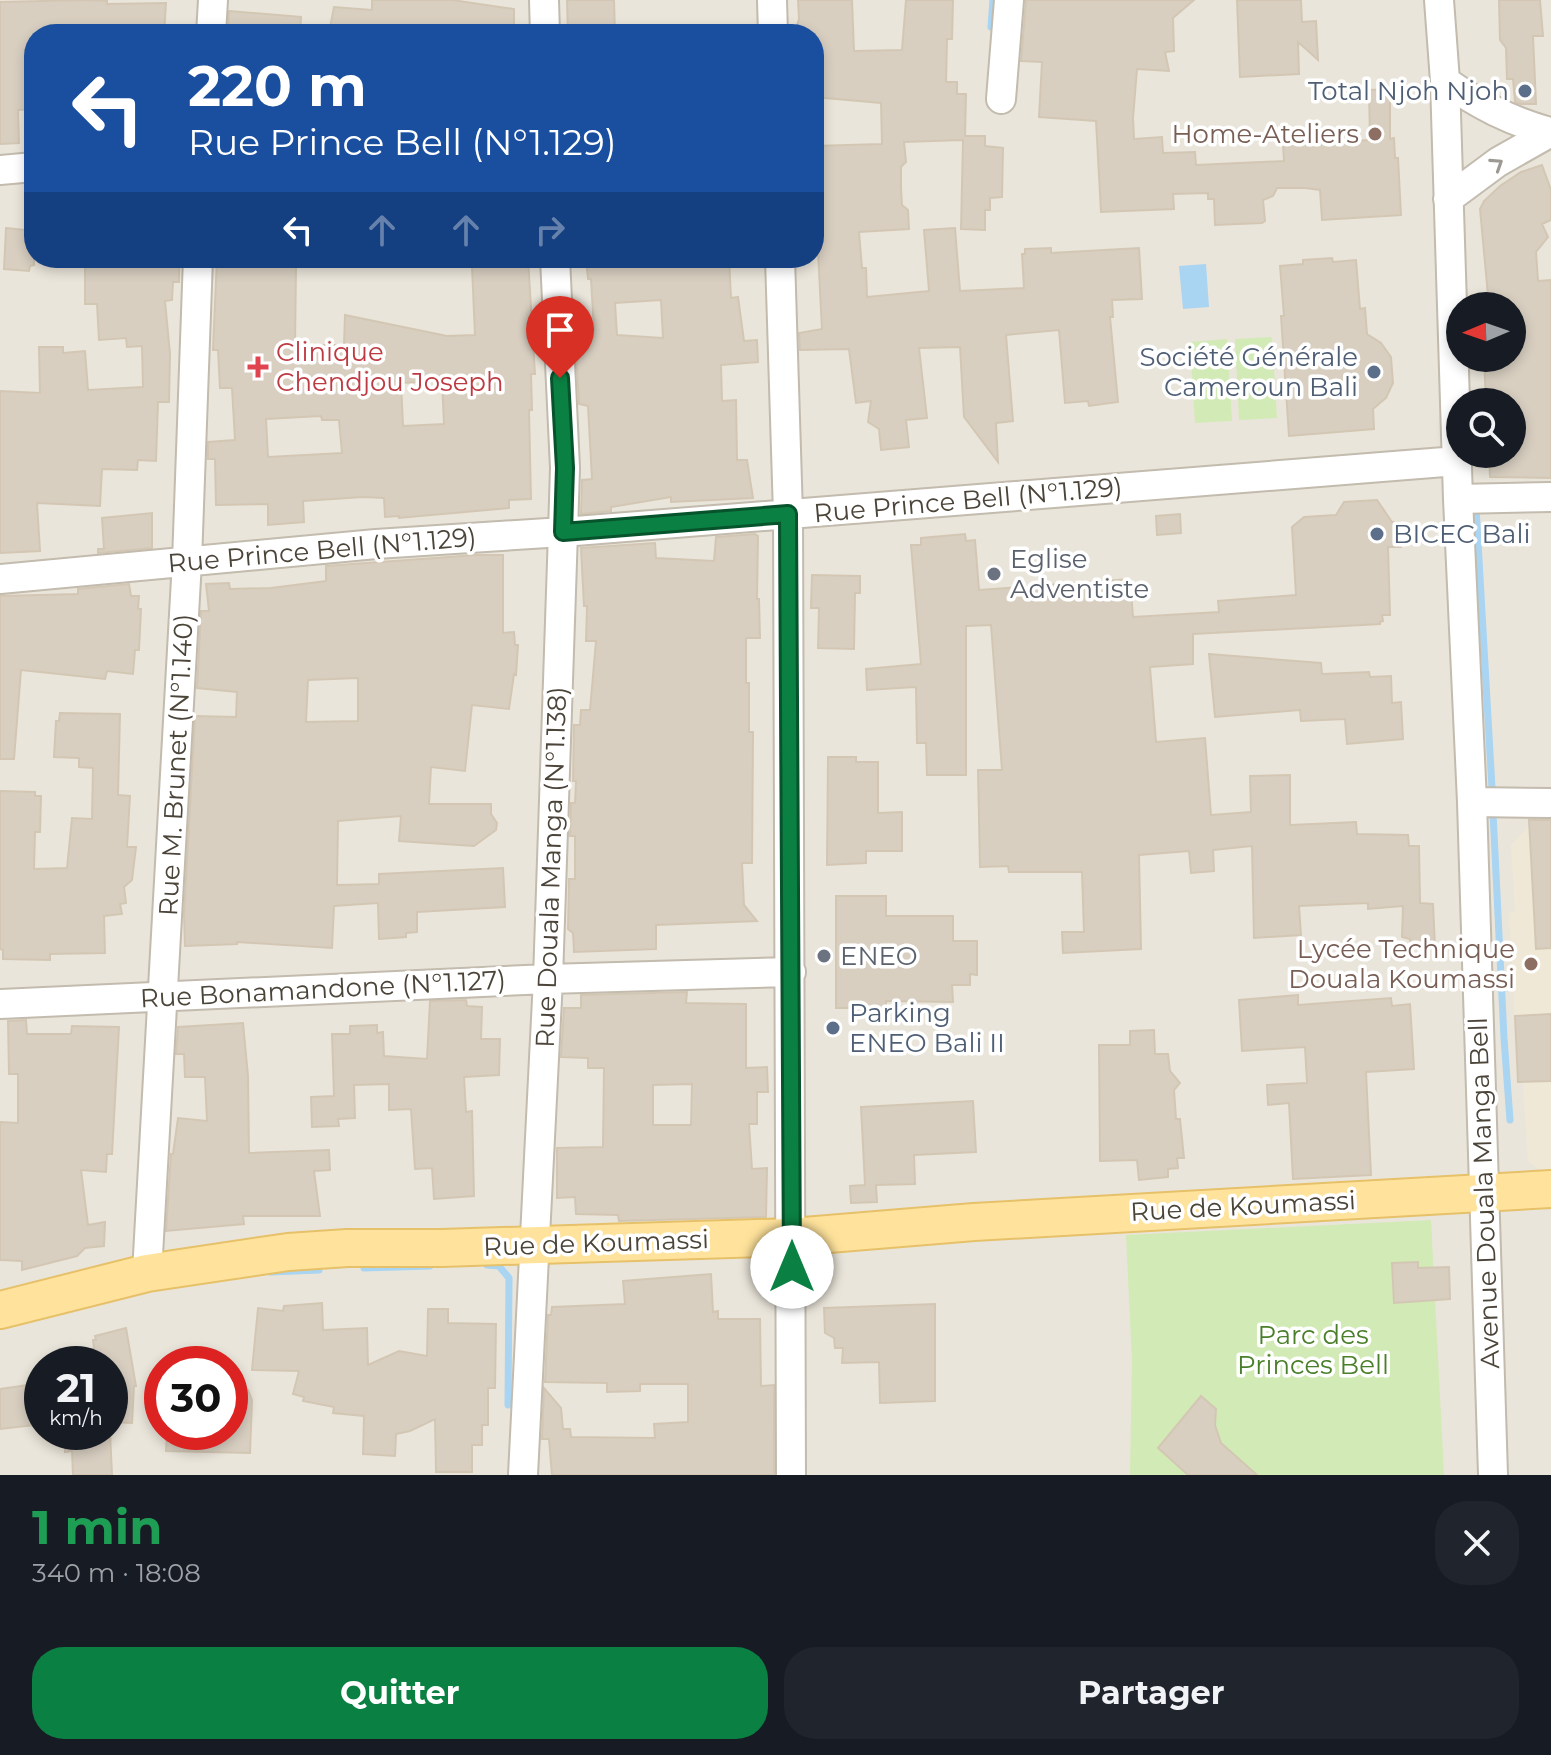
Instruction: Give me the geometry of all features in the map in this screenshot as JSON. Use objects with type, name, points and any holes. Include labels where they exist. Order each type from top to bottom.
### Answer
[{"type":"main road","name":"Rue de Koumassi","points":[[0,1310],[147,1273],[288,1252],[792,1237],[974,1222],[1551,1189]]},
{"type":"street","points":[[212,24],[213,0]]},
{"type":"street","points":[[544,0],[545,24]]},
{"type":"street","points":[[772,0],[773,24]]},
{"type":"street","points":[[1001,99],[1009,0]]},
{"type":"street","name":"Avenue Douala Manga Bell","points":[[1439,0],[1445,81],[1454,388]]},
{"type":"street","points":[[1445,81],[1490,110],[1515,122],[1550,132]]},
{"type":"street","points":[[1448,199],[1498,162],[1550,132]]},
{"type":"street","points":[[0,170],[24,168]]},
{"type":"street","name":"Rue M. Brunet (N°1.140)","points":[[147,1273],[187,561],[198,268]]},
{"type":"street","name":"Rue Douala Manga (N°1.138)","points":[[523,1475],[548,979],[565,468],[555,268]]},
{"type":"street","points":[[780,268],[788,514],[791,1475]]},
{"type":"street","name":"Rue Prince Bell (N°1.129)","points":[[0,579],[376,544],[1446,462]]},
{"type":"street","name":"Avenue Douala Manga Bell","points":[[1457,468],[1472,802],[1493,1475]]},
{"type":"street","points":[[1458,499],[1551,497]]},
{"type":"street","points":[[1472,802],[1551,803]]},
{"type":"street","name":"Rue Bonamandone (N°1.127)","points":[[0,1004],[548,979],[791,972]]},
{"type":"shaded area","points":[[0,0],[1551,0],[1551,1475],[0,1475]]},
{"type":"shaded area","name":"Lycée Technique Douala Koumassi","points":[[1551,821],[1551,1173],[1545,1174],[1528,1161],[1523,1083],[1518,1082],[1509,913],[1515,912],[1511,845],[1533,822]]},
{"type":"green space","points":[[1272,337],[1277,418],[1239,420],[1235,339]]},
{"type":"green space","points":[[1227,339],[1232,421],[1195,423],[1190,342]]},
{"type":"green space","name":"Parc des Princes Bell","points":[[1431,1220],[1444,1475],[1130,1475],[1132,1361],[1126,1235]]},
{"type":"water","points":[[1206,264],[1209,307],[1183,309],[1179,266]]},
{"type":"building","points":[[87,0],[107,1],[107,4],[166,3],[165,24],[24,24],[24,110],[18,110],[19,143],[0,144],[0,2]]},
{"type":"building","points":[[372,0],[452,0],[514,9],[514,24],[331,24],[334,7],[372,10]]},
{"type":"building","points":[[567,0],[614,0],[615,24],[568,24]]},
{"type":"building","points":[[798,0],[852,0],[854,51],[902,50],[906,0],[953,0],[952,39],[947,39],[946,82],[957,82],[957,94],[966,94],[965,136],[985,136],[985,146],[1003,148],[1002,197],[990,198],[990,210],[985,210],[985,230],[961,229],[963,140],[904,142],[906,162],[901,167],[901,188],[902,205],[908,210],[909,229],[859,232],[862,268],[866,268],[867,297],[929,291],[924,230],[955,228],[960,291],[1024,288],[1022,254],[1025,254],[1025,249],[1051,248],[1051,253],[1139,248],[1142,299],[1112,300],[1113,317],[1110,317],[1118,402],[1089,406],[1088,401],[1065,403],[1059,330],[1006,335],[1013,421],[996,423],[998,462],[964,417],[960,347],[919,348],[927,418],[906,420],[909,447],[881,450],[879,429],[868,422],[871,401],[856,403],[849,349],[800,350],[799,333],[822,329],[819,268],[824,268],[824,146],[882,144],[881,103],[824,98],[824,24],[797,24]]},
{"type":"building","points":[[1026,0],[1194,0],[1173,18],[1174,51],[1165,52],[1169,71],[1137,69],[1133,118],[1134,139],[1162,137],[1163,153],[1195,152],[1196,165],[1284,161],[1283,145],[1370,140],[1369,90],[1390,89],[1390,139],[1394,138],[1395,158],[1398,158],[1401,215],[1322,220],[1320,190],[1305,188],[1277,188],[1273,196],[1263,200],[1265,221],[1262,223],[1215,225],[1214,199],[1208,199],[1208,193],[1173,194],[1174,209],[1101,212],[1096,121],[1039,117],[1042,62],[1021,61]]},
{"type":"building","points":[[1237,0],[1301,0],[1302,22],[1316,21],[1318,60],[1298,42],[1299,74],[1240,77]]},
{"type":"building","points":[[1499,0],[1540,0],[1543,36],[1533,36],[1536,104],[1515,102],[1513,79],[1507,79],[1506,48],[1500,40]]},
{"type":"building","points":[[229,11],[301,17],[301,24],[228,24]]},
{"type":"building","points":[[1542,165],[1551,190],[1551,220],[1542,224],[1548,237],[1536,252],[1538,281],[1551,280],[1551,478],[1490,477],[1490,468],[1526,468],[1526,388],[1485,388],[1485,372],[1526,372],[1526,292],[1488,292],[1480,209],[1500,186],[1521,172]]},
{"type":"building","points":[[6,228],[24,230],[24,268],[30,268],[29,271],[4,269]]},
{"type":"building","points":[[1332,258],[1333,262],[1356,260],[1360,309],[1365,308],[1367,334],[1381,343],[1391,357],[1393,383],[1386,398],[1373,409],[1374,429],[1289,436],[1280,266],[1303,264],[1303,260]]},
{"type":"building","points":[[85,268],[179,268],[179,282],[173,282],[172,300],[165,301],[170,354],[169,402],[158,402],[156,461],[138,460],[137,470],[102,469],[100,506],[37,503],[40,551],[0,553],[0,391],[40,393],[39,347],[63,347],[63,353],[85,351],[88,390],[143,387],[142,346],[127,347],[126,338],[99,340],[97,304],[85,304]]},
{"type":"building","points":[[217,268],[296,268],[295,345],[344,345],[345,315],[447,336],[475,335],[472,268],[529,268],[535,374],[531,374],[532,410],[529,410],[531,499],[509,500],[509,508],[399,518],[385,517],[384,498],[303,501],[304,522],[268,525],[268,504],[216,505],[215,459],[208,459],[208,442],[235,440],[232,388],[220,388],[218,350],[213,350]],"holes":[[[442,381],[444,424],[403,426],[401,383]],[[321,416],[322,420],[339,420],[342,453],[268,457],[266,419]]]},
{"type":"building","points":[[587,268],[730,268],[731,298],[738,297],[744,341],[757,340],[758,362],[721,365],[722,401],[736,400],[737,460],[747,460],[753,498],[671,502],[671,497],[611,507],[611,511],[581,514],[582,480],[592,479],[588,406],[579,404],[575,331],[594,330],[591,279],[588,279]],"holes":[[[661,300],[663,338],[617,335],[615,303]]]},
{"type":"building","points":[[1377,500],[1392,522],[1400,522],[1401,547],[1388,547],[1390,615],[1382,615],[1380,624],[1193,634],[1193,664],[1150,667],[1156,742],[1205,738],[1211,815],[1251,812],[1250,776],[1290,775],[1290,825],[1356,822],[1357,834],[1408,835],[1409,846],[1419,846],[1420,903],[1433,904],[1435,947],[1411,947],[1410,939],[1402,937],[1403,906],[1368,909],[1368,903],[1299,906],[1301,935],[1254,938],[1252,846],[1213,850],[1214,871],[1191,873],[1189,851],[1139,855],[1141,949],[1063,953],[1062,932],[1084,932],[1082,872],[1009,872],[1008,866],[980,867],[978,770],[1002,770],[991,625],[966,626],[966,775],[927,775],[926,743],[917,743],[916,687],[867,690],[866,669],[921,664],[911,545],[921,545],[921,538],[965,534],[966,541],[975,540],[979,590],[1130,579],[1133,617],[1219,612],[1218,601],[1296,595],[1292,527],[1304,517],[1336,515],[1344,502]]},
{"type":"building","points":[[152,513],[152,548],[98,553],[98,549],[104,549],[102,518]]},
{"type":"building","points":[[1180,514],[1181,533],[1157,535],[1156,516]]},
{"type":"building","points":[[758,536],[760,638],[746,638],[749,732],[753,732],[752,863],[742,863],[744,905],[757,921],[656,925],[656,949],[574,952],[573,933],[568,929],[569,879],[575,879],[575,836],[570,836],[571,803],[575,803],[576,781],[573,781],[574,725],[580,725],[581,710],[590,710],[596,641],[586,641],[587,606],[584,606],[581,548],[655,543],[656,558],[714,561],[716,537]]},
{"type":"building","points":[[503,555],[503,633],[514,632],[515,645],[518,645],[509,709],[472,705],[465,771],[431,767],[429,804],[491,804],[496,830],[474,846],[399,841],[401,816],[338,821],[337,885],[379,884],[379,874],[503,868],[505,907],[417,912],[417,932],[406,933],[406,937],[379,939],[378,903],[334,906],[332,948],[237,942],[185,946],[195,716],[236,717],[237,692],[197,688],[201,611],[209,611],[206,584],[229,583],[230,589],[271,588],[326,581],[326,566]],"holes":[[[358,678],[358,721],[306,722],[308,680]]]},
{"type":"building","points":[[812,575],[860,576],[860,593],[855,593],[854,649],[818,648],[819,608],[811,608]]},
{"type":"building","points":[[129,584],[131,596],[139,596],[138,609],[141,609],[139,650],[135,650],[133,674],[107,671],[105,679],[21,670],[14,759],[0,759],[0,596],[78,594],[78,589]]},
{"type":"building","points":[[1209,654],[1321,663],[1322,674],[1369,672],[1370,677],[1391,676],[1392,703],[1401,702],[1403,739],[1347,744],[1345,719],[1301,721],[1300,710],[1215,717]]},
{"type":"building","points":[[60,713],[120,714],[118,795],[130,796],[127,847],[136,847],[132,880],[124,887],[126,903],[120,904],[122,914],[104,916],[105,953],[50,954],[50,960],[3,959],[3,950],[0,949],[0,791],[35,792],[35,796],[41,796],[40,832],[35,832],[34,869],[67,868],[72,818],[92,819],[93,768],[79,767],[79,758],[54,757],[56,721],[59,721]]},
{"type":"building","points":[[828,757],[856,757],[856,762],[878,762],[878,813],[902,812],[902,851],[866,851],[866,863],[827,865]]},
{"type":"building","points":[[1529,820],[1551,820],[1551,948],[1536,949]]},
{"type":"building","points":[[836,896],[886,896],[886,916],[953,916],[953,941],[977,941],[977,975],[970,974],[970,985],[952,985],[953,1002],[886,1001],[886,1008],[836,1008]]},
{"type":"building","points":[[687,992],[686,1003],[746,1004],[746,1068],[767,1067],[768,1092],[757,1092],[757,1124],[749,1124],[752,1169],[767,1168],[766,1217],[619,1221],[618,1215],[576,1214],[575,1197],[557,1198],[557,1148],[603,1147],[604,1068],[588,1068],[588,1058],[561,1057],[564,1008],[581,1008],[581,995]],"holes":[[[692,1084],[691,1125],[653,1125],[653,1085]]]},
{"type":"building","points":[[1298,995],[1298,1005],[1391,998],[1392,1006],[1410,1004],[1414,1069],[1366,1072],[1371,1175],[1293,1179],[1289,1103],[1268,1105],[1267,1085],[1307,1083],[1305,1047],[1242,1051],[1239,1000]]},
{"type":"building","points":[[466,1000],[467,1006],[482,1007],[481,1039],[500,1039],[499,1075],[464,1077],[466,1112],[472,1111],[474,1196],[434,1199],[432,1168],[415,1169],[411,1109],[389,1110],[389,1084],[354,1085],[355,1118],[338,1119],[339,1126],[312,1127],[311,1097],[334,1096],[332,1034],[350,1034],[350,1026],[377,1025],[377,1033],[383,1032],[384,1056],[427,1059],[430,1001]]},
{"type":"building","points":[[1551,1014],[1551,1081],[1518,1082],[1515,1016]]},
{"type":"building","points":[[26,1020],[27,1034],[71,1034],[72,1026],[119,1027],[112,1154],[107,1154],[106,1172],[81,1170],[88,1225],[105,1222],[104,1246],[85,1248],[77,1256],[22,1270],[22,1261],[0,1260],[0,1122],[18,1123],[18,1074],[9,1074],[8,1021]]},
{"type":"building","points":[[243,1023],[248,1076],[249,1153],[329,1150],[330,1170],[314,1171],[320,1216],[243,1216],[244,1224],[166,1231],[171,1154],[178,1118],[207,1121],[205,1077],[185,1077],[184,1054],[176,1054],[178,1027]]},
{"type":"building","points":[[1154,1030],[1155,1054],[1168,1054],[1170,1071],[1180,1083],[1174,1090],[1184,1158],[1177,1158],[1178,1168],[1168,1169],[1168,1177],[1139,1180],[1137,1160],[1100,1161],[1099,1045],[1130,1045],[1130,1031]]},
{"type":"building","points":[[973,1101],[976,1152],[914,1155],[915,1184],[876,1185],[877,1202],[851,1203],[850,1186],[865,1185],[861,1107]]},
{"type":"building","points":[[1418,1262],[1418,1268],[1449,1267],[1450,1299],[1394,1303],[1392,1263]]},
{"type":"building","points":[[711,1274],[713,1312],[718,1311],[718,1319],[760,1319],[761,1386],[774,1385],[774,1475],[552,1475],[549,1439],[542,1439],[544,1388],[561,1408],[563,1429],[570,1429],[571,1437],[655,1438],[654,1424],[688,1422],[688,1384],[640,1384],[640,1391],[607,1392],[607,1383],[545,1382],[548,1315],[551,1315],[552,1307],[625,1304],[623,1281]]},
{"type":"building","points":[[322,1303],[323,1330],[367,1328],[368,1365],[399,1351],[427,1356],[428,1309],[448,1309],[448,1323],[496,1324],[495,1388],[488,1388],[488,1425],[482,1425],[482,1445],[472,1445],[472,1472],[436,1472],[435,1419],[396,1434],[395,1456],[363,1454],[364,1416],[333,1413],[334,1407],[303,1401],[304,1397],[293,1394],[299,1371],[252,1370],[258,1308],[283,1311],[284,1306]]},
{"type":"building","points":[[935,1304],[935,1401],[880,1403],[879,1362],[842,1363],[843,1348],[835,1348],[834,1338],[825,1333],[824,1308]]},
{"type":"building","points":[[126,1328],[136,1386],[132,1423],[128,1423],[128,1346],[94,1346],[95,1336]]},
{"type":"building","points":[[24,1386],[24,1426],[0,1429],[0,1389]]},
{"type":"building","points":[[248,1390],[252,1400],[250,1453],[166,1451],[248,1450]]},
{"type":"building","points":[[1201,1396],[1216,1409],[1215,1425],[1221,1443],[1257,1475],[1188,1475],[1158,1448]]},
{"type":"building","points":[[65,1450],[111,1450],[112,1475],[73,1475],[72,1451]]},
{"type":"waterway","points":[[991,27],[993,0]]},
{"type":"waterway","points":[[1476,507],[1492,788]]},
{"type":"waterway","points":[[1493,812],[1510,1120]]},
{"type":"waterway","points":[[487,1265],[499,1266],[509,1278],[508,1405]]},
{"type":"waterway","points":[[364,1268],[430,1266]]},
{"type":"waterway","points":[[271,1272],[319,1270]]},
{"type":"place","name":"Total Njoh Njoh","points":[[1525,91]]},
{"type":"place","name":"Home-Ateliers","points":[[1375,134]]},
{"type":"place","name":"Clinique Chendjou Joseph","points":[[258,367]]},
{"type":"place","name":"Société Générale Cameroun Bali","points":[[1374,372]]},
{"type":"place","name":"BICEC Bali","points":[[1377,534]]},
{"type":"place","name":"Eglise Adventiste","points":[[994,574]]},
{"type":"place","name":"ENEO","points":[[824,956]]},
{"type":"place","name":"Lycée Technique Douala Koumassi","points":[[1531,964]]},
{"type":"place","name":"Parking ENEO Bali II","points":[[833,1028]]},
{"type":"route","points":[[560,378],[565,468],[563,532],[788,514],[792,1267]]}]
